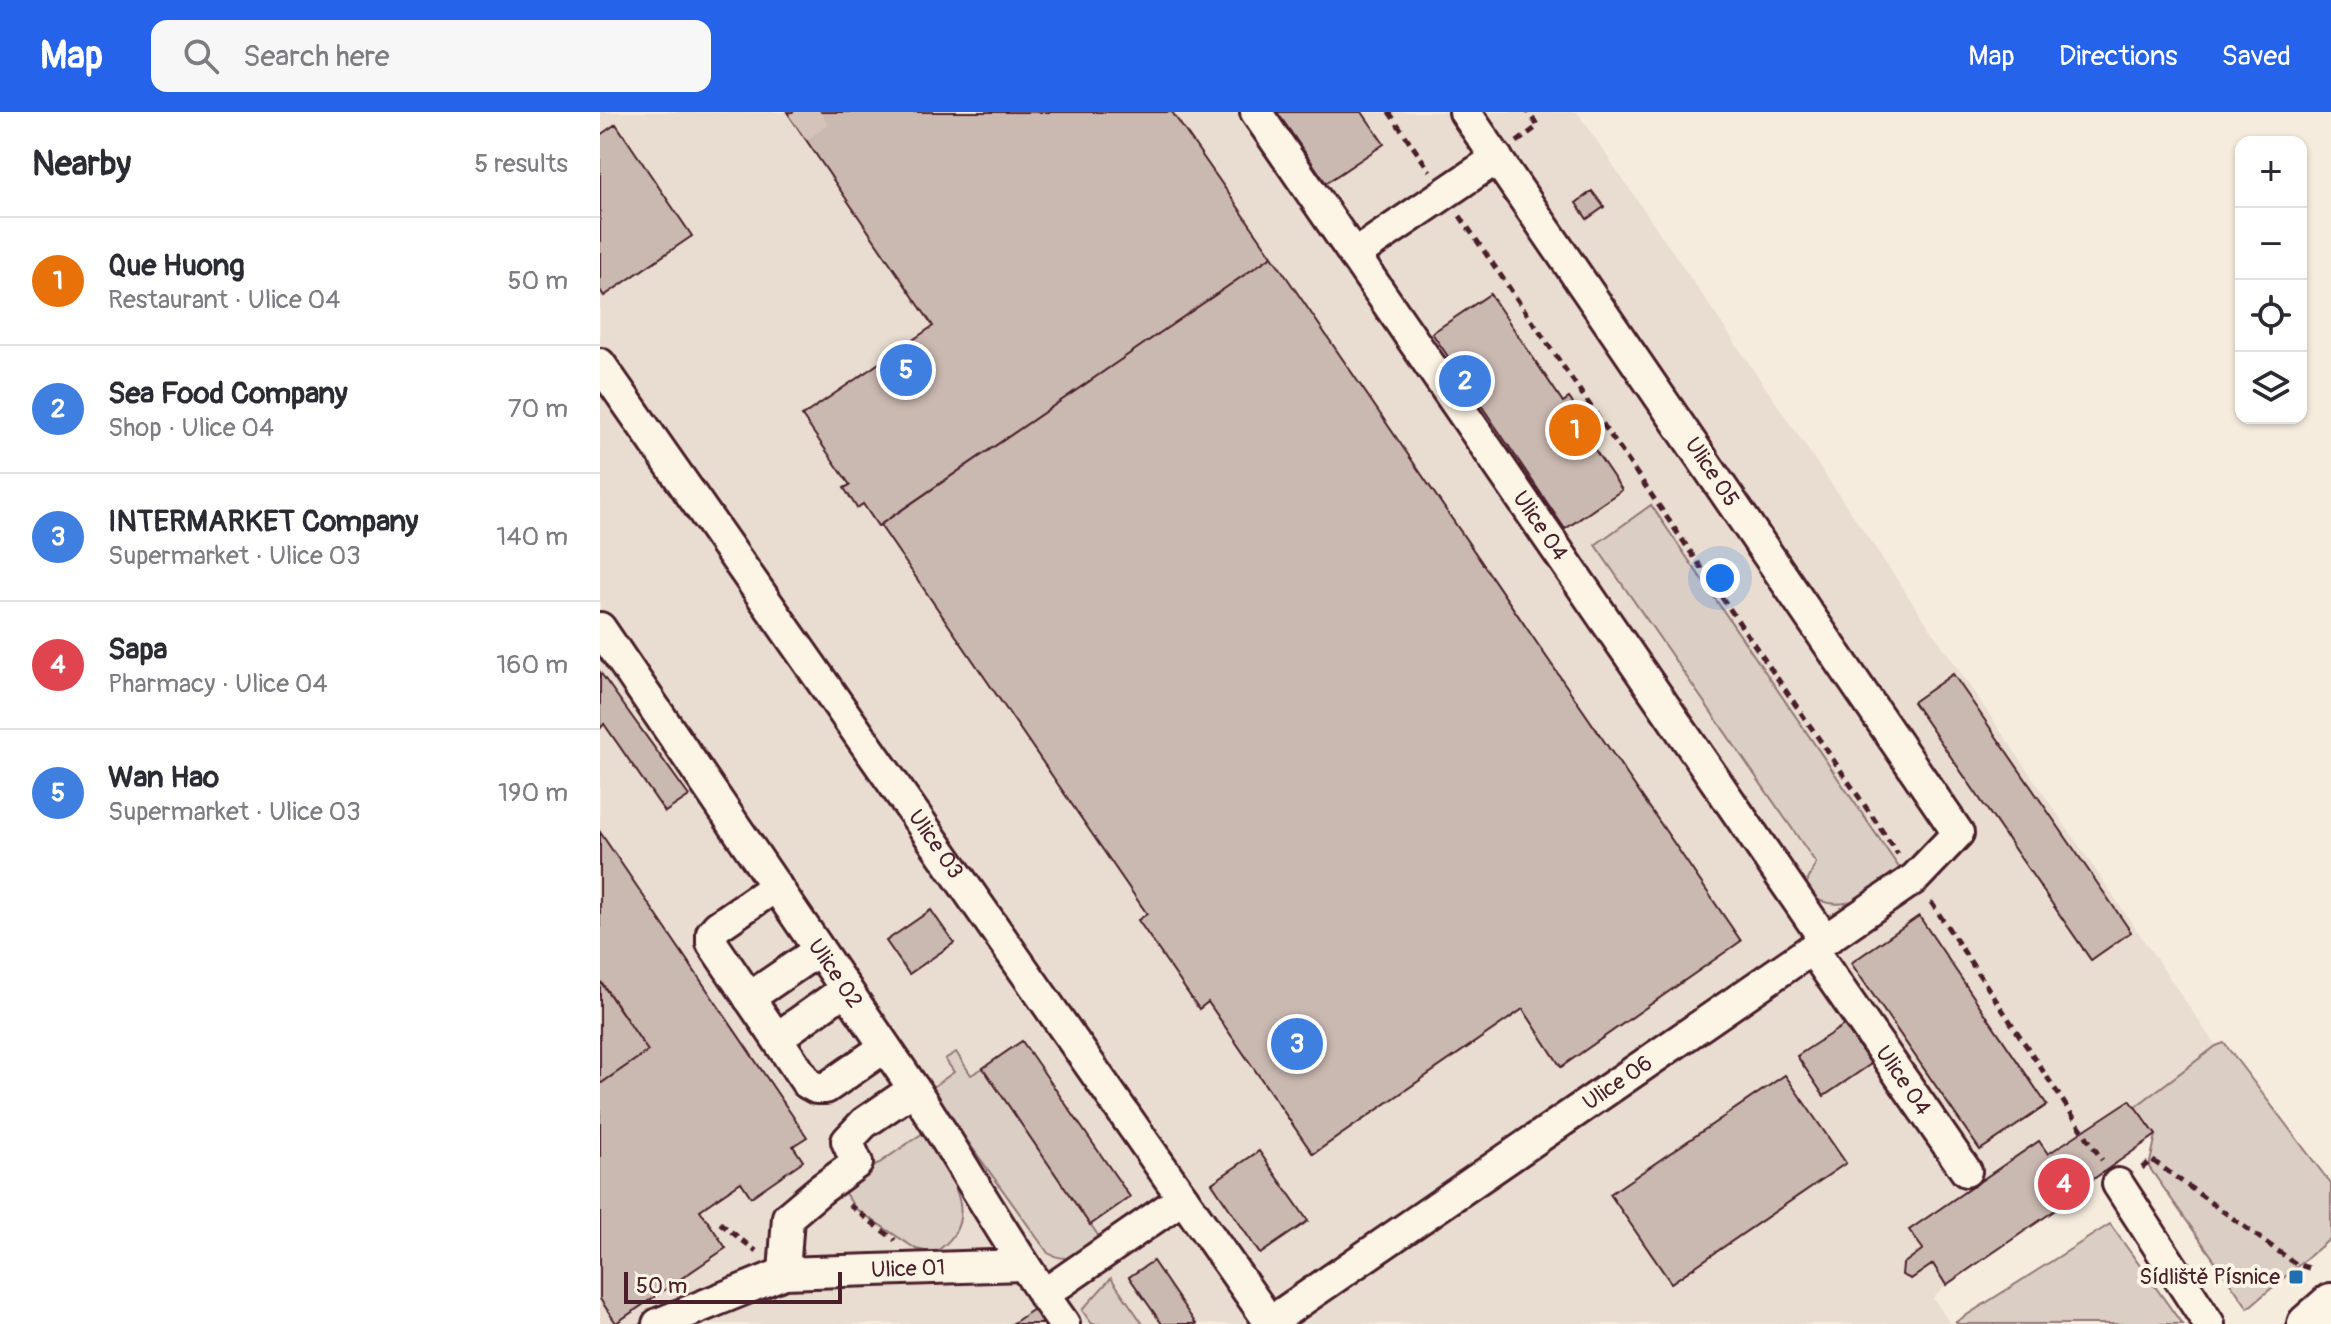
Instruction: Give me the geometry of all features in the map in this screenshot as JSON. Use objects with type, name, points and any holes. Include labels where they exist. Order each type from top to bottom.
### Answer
[{"type":"main road","points":[[2307,1324],[2331,1303]]},
{"type":"street","name":"Ulice 04","points":[[1256,112],[1819,945],[1966,1171]]},
{"type":"street","name":"Ulice 05","points":[[1465,112],[1958,833]]},
{"type":"street","points":[[1354,255],[1497,158]]},
{"type":"street","name":"Ulice 03","points":[[602,373],[1271,1323]]},
{"type":"street","name":"Ulice 02","points":[[600,628],[914,1089],[1022,1265],[1064,1324]]},
{"type":"street","name":"Ulice 06","points":[[1271,1323],[1915,878],[1958,833]]},
{"type":"street","points":[[776,886],[712,933],[712,943],[749,998],[807,1083],[816,1088],[826,1088],[885,1047]]},
{"type":"street","points":[[749,998],[819,950]]},
{"type":"street","points":[[777,1038],[846,989]]},
{"type":"street","points":[[784,1273],[788,1217],[857,1163],[847,1141],[864,1123],[914,1089]]},
{"type":"street","points":[[2113,1176],[2209,1324]]},
{"type":"street","points":[[1043,1295],[1183,1198]]},
{"type":"street","name":"Ulice 01","points":[[658,1324],[784,1273],[1022,1265]]},
{"type":"path","points":[[1389,112],[1915,878],[2113,1176],[2152,1160],[2296,1264],[2309,1268]]},
{"type":"path","points":[[1497,158],[1538,126],[1528,112]]},
{"type":"path","points":[[832,1182],[852,1210],[913,1253],[913,1268]]},
{"type":"shaded area","points":[[600,112],[1577,112],[2216,1046],[2135,1106],[2156,1135],[1946,1285],[1933,1298],[1950,1324],[600,1324]]},
{"type":"shaded area","points":[[1651,505],[1902,872],[1866,895],[1842,904],[1817,899],[1803,891],[1816,863],[1595,545]]},
{"type":"shaded area","points":[[2224,1043],[2331,1184],[2331,1238],[2248,1308],[2149,1167],[2156,1135],[2135,1107]]},
{"type":"shaded area","points":[[956,1052],[971,1075],[983,1068],[1102,1241],[1070,1258],[1048,1253],[930,1089],[954,1072],[945,1059]]},
{"type":"shaded area","points":[[923,1133],[951,1179],[961,1210],[950,1240],[934,1253],[916,1249],[856,1209],[842,1189]]},
{"type":"shaded area","points":[[2110,1224],[2182,1324],[1956,1322]]},
{"type":"shaded area","points":[[1111,1278],[1143,1324],[1092,1324],[1082,1310]]},
{"type":"building","points":[[787,112],[1172,112],[1272,256],[878,526],[863,504],[857,508],[844,488],[850,485],[802,416],[933,326]]},
{"type":"building","points":[[1277,112],[1362,112],[1384,144],[1326,183]]},
{"type":"building","points":[[616,124],[692,236],[604,296],[600,290],[600,135]]},
{"type":"building","points":[[1592,191],[1604,207],[1587,219],[1576,203]]},
{"type":"building","points":[[1272,256],[1741,941],[1561,1067],[1523,1009],[1313,1154],[1208,1002],[1199,1009],[1138,920],[1147,914],[880,525]]},
{"type":"building","points":[[1490,294],[1563,402],[1569,398],[1591,430],[1585,435],[1622,490],[1565,529],[1432,333]]},
{"type":"building","points":[[600,672],[689,796],[665,812],[604,724],[600,729]]},
{"type":"building","points":[[1953,674],[2131,932],[2091,960],[1913,702]]},
{"type":"building","points":[[600,832],[807,1137],[793,1146],[803,1161],[751,1197],[741,1182],[700,1210],[726,1248],[616,1323],[600,1299],[600,1084],[648,1051],[600,981]]},
{"type":"building","points":[[931,910],[954,943],[909,974],[886,941]]},
{"type":"building","points":[[1919,916],[2047,1105],[1980,1150],[1851,963]]},
{"type":"building","points":[[600,984],[648,1051],[600,1084]]},
{"type":"building","points":[[1844,1025],[1871,1064],[1824,1096],[1797,1056]]},
{"type":"building","points":[[1022,1041],[1130,1197],[1090,1225],[983,1068]]},
{"type":"building","points":[[1785,1075],[1846,1163],[1671,1283],[1610,1194]]},
{"type":"building","points":[[2130,1100],[2156,1135],[2078,1190],[2080,1193],[1946,1285],[1933,1264],[1911,1279],[1902,1275],[1903,1264],[1923,1249],[1909,1230],[2039,1141],[2048,1154]]},
{"type":"building","points":[[1259,1151],[1308,1221],[1260,1254],[1212,1183]]},
{"type":"building","points":[[1153,1261],[1196,1324],[1162,1324],[1129,1277]]},
{"type":"building","points":[[1034,1309],[1045,1324],[1012,1324]]},
{"type":"tunnel","points":[[798,128],[820,112]]},
{"type":"place","name":"Wan Hao","points":[[906,370]]},
{"type":"place","name":"Sea Food Company","points":[[1465,381]]},
{"type":"place","name":"Que Huong","points":[[1575,430]]},
{"type":"place","name":"INTERMARKET Company","points":[[1297,1044]]},
{"type":"place","name":"Sapa","points":[[2064,1184]]},
{"type":"place","name":"Sídliště Písnice","points":[[2296,1277]]}]
